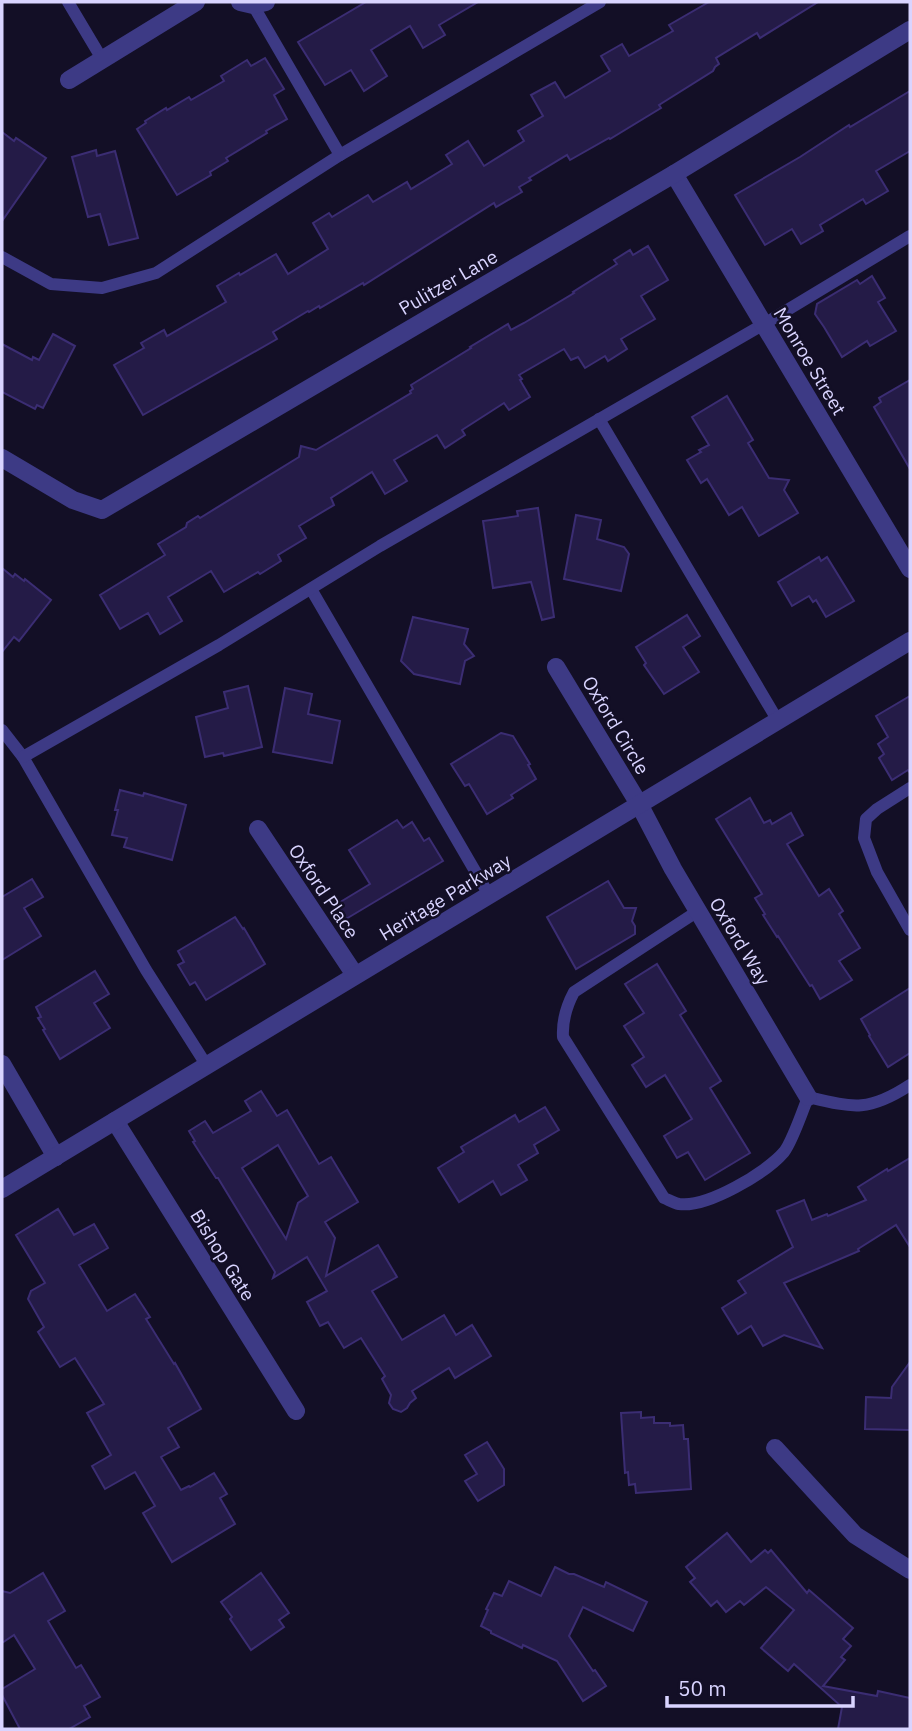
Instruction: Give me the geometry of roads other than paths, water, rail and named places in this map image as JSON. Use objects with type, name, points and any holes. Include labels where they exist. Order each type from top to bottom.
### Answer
[{"type":"street","points":[[69,80],[195,2]]},
{"type":"street","name":"Pulitzer Lane","points":[[2,458],[73,500],[102,510],[674,174],[910,30]]},
{"type":"street","name":"Monroe Street","points":[[674,174],[910,569]]},
{"type":"street","name":"Heritage Parkway","points":[[2,1189],[910,641]]},
{"type":"street","name":"Oxford Circle","points":[[556,667],[639,804]]},
{"type":"street","name":"Oxford Way","points":[[639,804],[673,869],[808,1097]]},
{"type":"street","name":"Oxford Place","points":[[258,829],[355,975]]},
{"type":"street","points":[[2,1063],[56,1157]]},
{"type":"street","name":"Bishop Gate","points":[[115,1121],[296,1411]]},
{"type":"street","points":[[775,1448],[855,1535],[910,1570]]},
{"type":"lane","points":[[68,2],[102,59]]},
{"type":"lane","points":[[2,257],[51,284],[102,288],[156,273],[340,155],[600,2]]},
{"type":"lane","points":[[253,3],[340,155]]},
{"type":"lane","points":[[23,757],[219,645],[380,546],[764,324],[910,236]]},
{"type":"lane","points":[[600,419],[778,721]]},
{"type":"lane","points":[[310,589],[489,895]]},
{"type":"lane","points":[[2,730],[23,757],[146,971],[207,1066]]},
{"type":"lane","points":[[910,788],[866,819],[864,838],[877,872],[910,930]]},
{"type":"lane","points":[[698,911],[574,992],[566,1006],[562,1023],[563,1037],[664,1198],[681,1204],[706,1201],[733,1189],[770,1164],[785,1150],[808,1097],[848,1106],[862,1106],[892,1097],[910,1085]]}]
